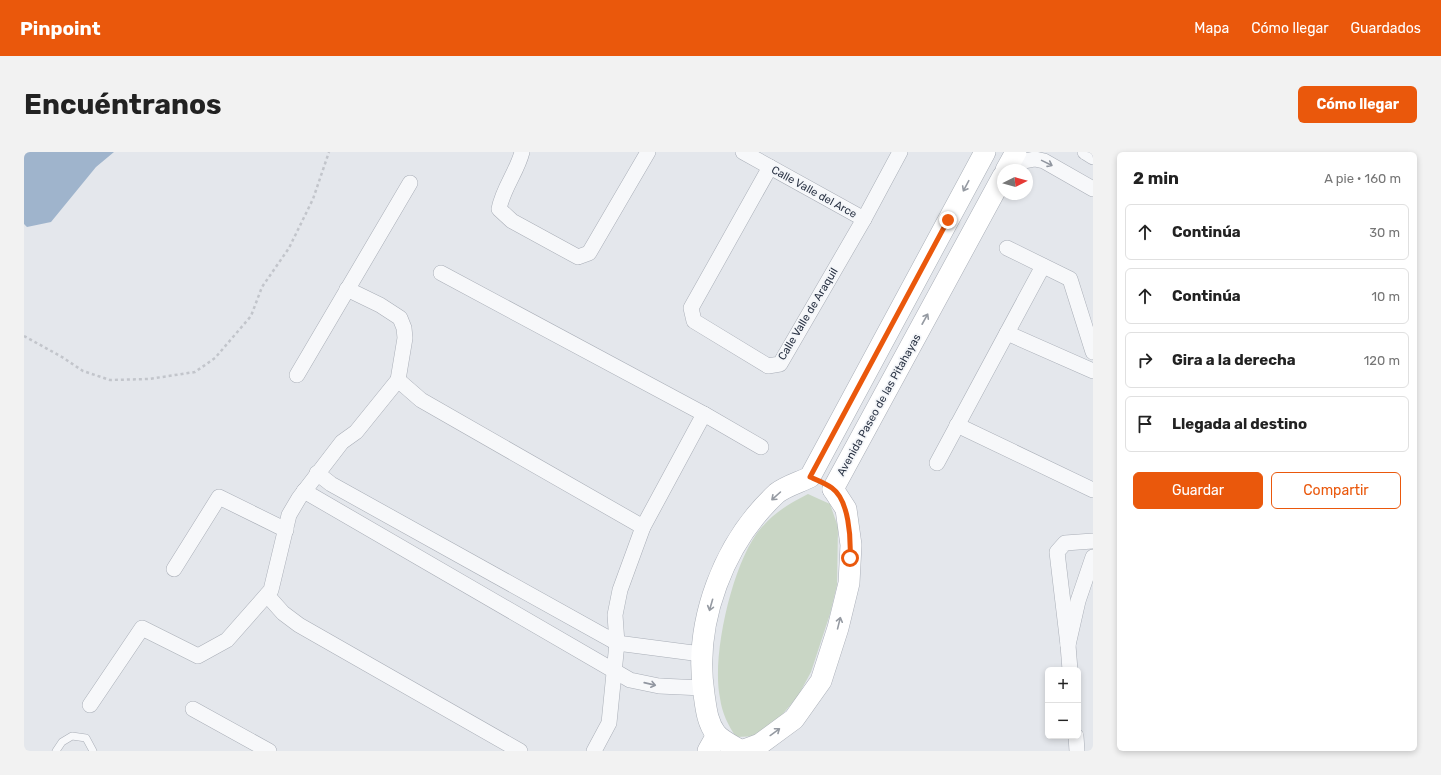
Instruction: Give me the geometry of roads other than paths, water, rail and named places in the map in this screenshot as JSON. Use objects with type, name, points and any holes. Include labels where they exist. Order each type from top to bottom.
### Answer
[{"type":"street","points":[[522,152],[520,161],[501,199],[499,209],[512,221],[578,257],[589,253],[648,152]]},
{"type":"street","name":"Calle Valle del Arce","points":[[743,152],[864,219]]},
{"type":"street","name":"Calle Valle de Araquil","points":[[770,167],[691,308],[694,321],[768,366],[780,364],[864,219],[900,152]]},
{"type":"street","points":[[741,751],[712,743],[701,675],[701,654],[709,608],[725,562],[750,522],[779,492],[810,477],[985,152]]},
{"type":"street","points":[[1085,152],[1093,157]]},
{"type":"street","points":[[1016,164],[1034,159],[1044,161],[1093,189]]},
{"type":"street","points":[[298,375],[410,183]]},
{"type":"street","name":"Avenida Paseo de las Pitahayas","points":[[741,751],[760,744],[794,719],[821,681],[838,628],[849,583],[851,545],[846,509],[833,489],[997,188]]},
{"type":"street","points":[[1007,248],[1070,279],[1093,352]]},
{"type":"street","points":[[937,463],[1043,266]]},
{"type":"street","points":[[442,273],[704,414],[761,447]]},
{"type":"street","points":[[90,705],[142,628],[198,656],[227,640],[271,590],[289,515],[317,473],[342,442],[356,432],[398,380],[405,338],[404,328],[400,318],[380,305],[347,289]]},
{"type":"street","points":[[1007,332],[1093,371]]},
{"type":"street","points":[[398,380],[421,400],[643,527]]},
{"type":"street","points":[[594,751],[609,722],[618,643],[615,615],[619,596],[643,527],[704,414]]},
{"type":"street","points":[[957,425],[1093,490]]},
{"type":"street","points":[[317,473],[331,484],[618,643],[701,654]]},
{"type":"street","points":[[810,477],[833,489]]},
{"type":"street","points":[[304,491],[630,680],[659,686],[703,688]]},
{"type":"street","points":[[174,569],[219,497],[286,530]]},
{"type":"street","points":[[1070,667],[1057,552],[1065,543],[1093,541]]},
{"type":"street","points":[[1068,645],[1078,602],[1093,557]]},
{"type":"street","points":[[267,595],[283,613],[299,625],[520,751]]},
{"type":"street","points":[[193,709],[269,751]]},
{"type":"street","points":[[1076,739],[1078,751]]},
{"type":"lane","points":[[56,751],[62,742],[72,736],[86,738],[93,751]]},
{"type":"water","points":[[24,152],[114,152],[96,167],[51,222],[27,227],[24,224]]}]
